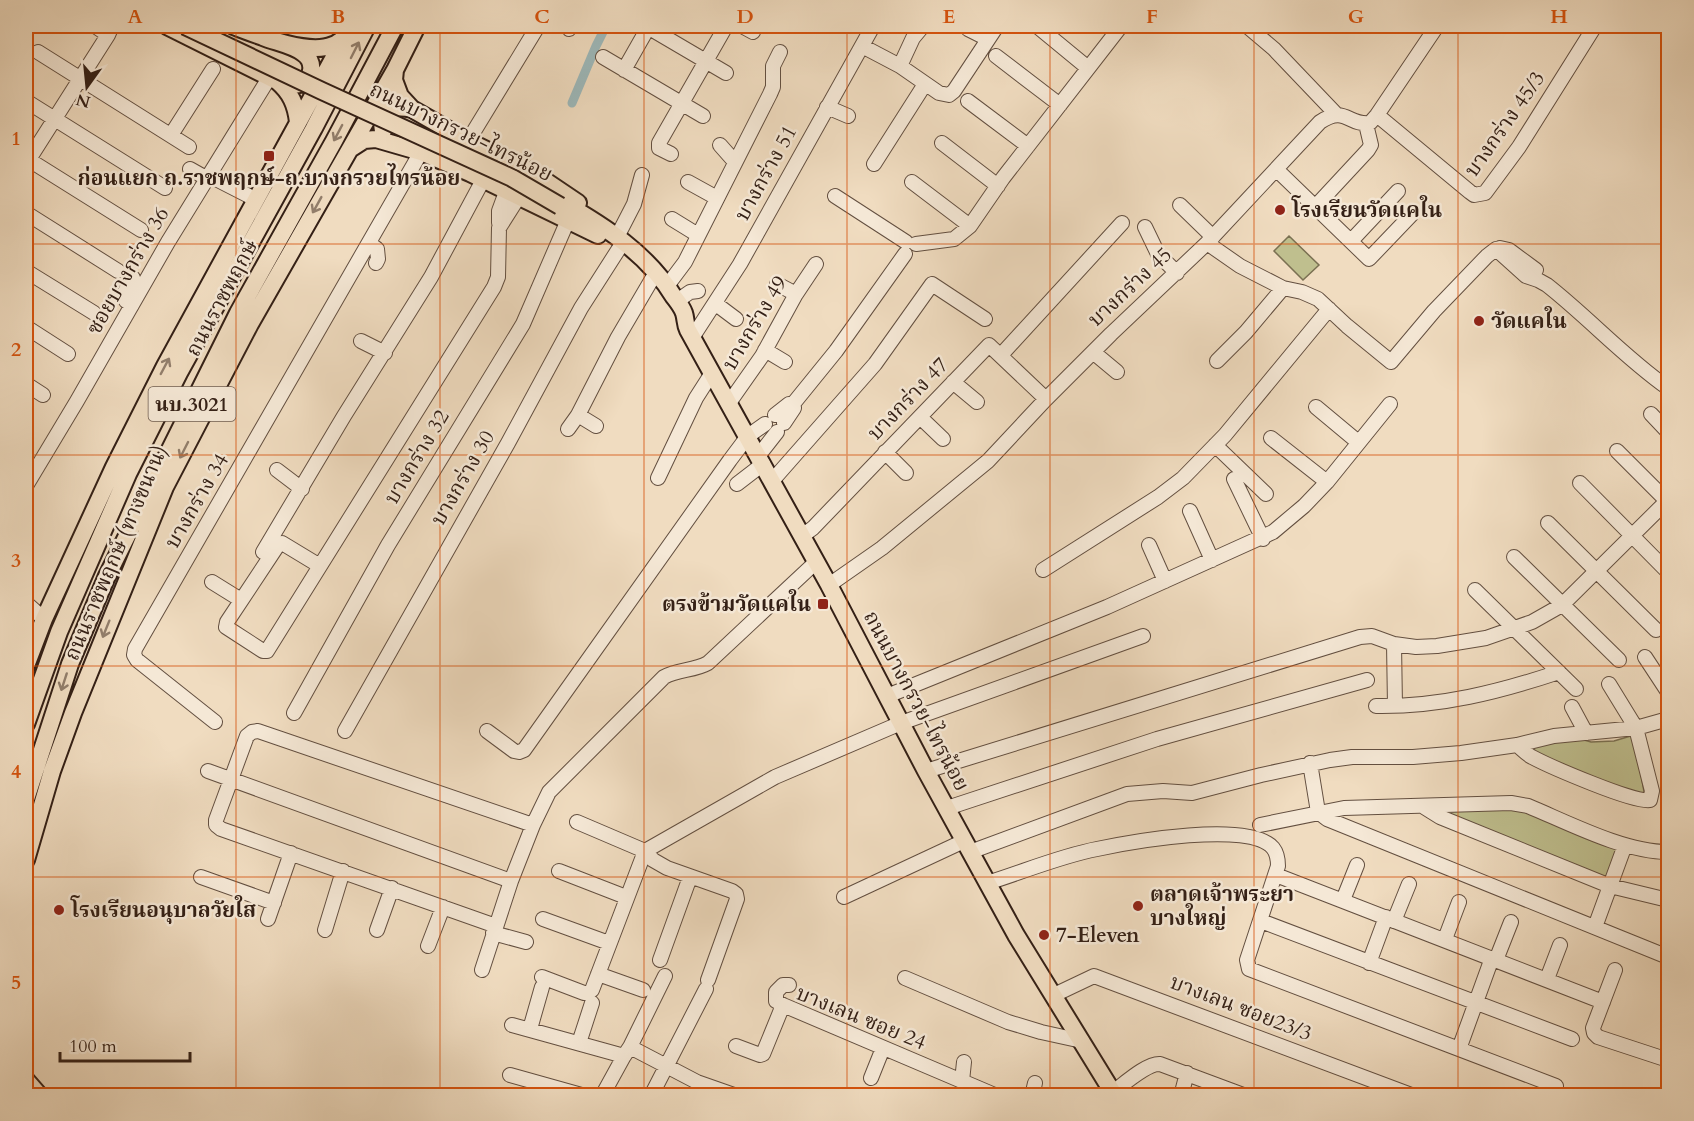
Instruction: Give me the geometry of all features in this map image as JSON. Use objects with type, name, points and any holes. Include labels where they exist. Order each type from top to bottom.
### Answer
[{"type":"main road","points":[[167,26],[273,79],[284,87],[296,105],[298,122]]},
{"type":"main road","name":"ถนนบางกรวย-ไทรน้อย","points":[[186,26],[512,178],[632,249],[659,283],[677,301],[692,338],[829,585],[987,883],[1016,935],[1114,1094]]},
{"type":"main road","name":"ถนนบางกรวย-ไทรน้อย","points":[[195,26],[514,174],[563,209]]},
{"type":"main road","points":[[233,26],[298,50],[308,57],[311,63],[307,79],[299,84],[273,79]]},
{"type":"main road","name":"ถนนราชพฤกษ์","points":[[26,724],[59,632],[128,474],[179,374],[314,128],[367,26]]},
{"type":"main road","name":"ถนนราชพฤกษ์","points":[[26,799],[70,664],[107,576],[238,313],[395,26]]},
{"type":"main road","name":"ถนนราชพฤกษ์ (ทางขนาน)","points":[[26,860],[52,771],[73,713],[165,487],[215,390],[395,70],[417,26]]},
{"type":"main road","points":[[263,37],[314,49],[332,46],[348,32]]},
{"type":"main road","name":"ถนนราชพฤกษ์ (ทางขนาน)","points":[[26,666],[44,619],[154,386],[348,32]]},
{"type":"main road","points":[[395,70],[394,80],[400,96],[412,110]]},
{"type":"main road","points":[[403,146],[384,132],[382,124],[387,111],[396,107],[412,110],[535,174],[582,205],[602,222],[615,239]]},
{"type":"main road","points":[[348,151],[364,140],[376,139],[403,146],[421,152],[512,195],[563,209]]},
{"type":"main road","name":"ถนนบางกรวย-ไทรน้อย","points":[[659,283],[676,318],[684,322]]},
{"type":"main road","points":[[215,390],[238,313]]},
{"type":"main road","points":[[72,559],[128,474]]},
{"type":"main road","points":[[26,1080],[40,1095]]},
{"type":"street","points":[[95,26],[110,30],[26,160],[141,230]]},
{"type":"street","points":[[468,141],[538,26]]},
{"type":"street","points":[[624,70],[647,26],[726,73]]},
{"type":"street","points":[[671,154],[659,148],[659,143],[726,26]]},
{"type":"street","name":"บางกร่าง 51","points":[[692,338],[716,304],[873,26]]},
{"type":"street","points":[[900,66],[914,38],[923,26]]},
{"type":"street","points":[[862,46],[900,66],[939,93],[948,95],[954,91],[997,26]]},
{"type":"street","points":[[1038,26],[1088,68]]},
{"type":"street","points":[[835,196],[909,247],[954,239],[970,226],[1119,26]]},
{"type":"street","points":[[1315,207],[1368,150],[1371,145],[1371,119],[1437,26]]},
{"type":"street","name":"บางกร่าง 45/3","points":[[1371,119],[1474,195],[1485,193],[1519,147],[1595,26]]},
{"type":"street","points":[[1248,27],[1274,49],[1336,114],[1371,119]]},
{"type":"street","points":[[969,28],[988,39]]},
{"type":"street","points":[[38,52],[189,147]]},
{"type":"street","points":[[568,429],[578,415],[618,337],[659,283],[681,270],[770,94],[773,66],[780,52]]},
{"type":"street","points":[[996,56],[1060,105]]},
{"type":"street","points":[[603,57],[703,116]]},
{"type":"street","points":[[171,135],[213,69]]},
{"type":"street","name":"ซอยบางกร่าง 36","points":[[26,486],[207,177],[273,79]]},
{"type":"street","points":[[874,164],[925,84]]},
{"type":"street","points":[[26,101],[165,188]]},
{"type":"street","points":[[968,101],[1028,146]]},
{"type":"street","points":[[827,107],[848,116]]},
{"type":"street","name":"บางกร่าง 45","points":[[829,585],[882,548],[988,461],[1093,352],[1210,240],[1320,122],[1336,114]]},
{"type":"street","points":[[942,143],[998,186]]},
{"type":"street","points":[[720,145],[735,162]]},
{"type":"street","name":"บางกร่าง 34","points":[[215,722],[137,660],[134,656],[135,649],[421,152]]},
{"type":"street","points":[[190,169],[255,199]]},
{"type":"street","points":[[1277,170],[1369,259],[1414,212]]},
{"type":"street","name":"บางกร่าง 30","points":[[345,731],[508,443],[581,308],[634,204],[642,175]]},
{"type":"street","points":[[262,553],[453,241],[483,180]]},
{"type":"street","points":[[688,182],[717,198]]},
{"type":"street","points":[[912,182],[970,226]]},
{"type":"street","points":[[1351,241],[1398,191]]},
{"type":"street","points":[[320,566],[282,543],[278,545],[227,622],[226,627],[263,651],[267,651],[320,566],[496,282],[499,228],[512,195]]},
{"type":"street","points":[[1180,206],[1210,240],[1239,266],[1283,288],[1318,299],[1392,362],[1434,311],[1496,249],[1509,250],[1536,270]]},
{"type":"street","name":"บางกร่าง 32","points":[[294,713],[388,545],[523,324],[563,209]]},
{"type":"street","points":[[26,213],[118,271]]},
{"type":"street","points":[[672,219],[698,235]]},
{"type":"street","points":[[1046,399],[1001,355],[1122,223]]},
{"type":"street","points":[[1145,227],[1158,254],[1177,273]]},
{"type":"street","points":[[369,243],[377,249],[376,263]]},
{"type":"street","points":[[486,731],[514,751],[524,750],[748,436],[775,423],[794,408],[793,404],[836,351],[909,247]]},
{"type":"street","points":[[1496,249],[1526,276],[1542,281],[1642,369],[1668,388]]},
{"type":"street","name":"บางกร่าง 49","points":[[729,403],[765,350],[796,294],[816,264]]},
{"type":"street","points":[[26,271],[94,313]]},
{"type":"street","points":[[132,305],[123,295],[133,278]]},
{"type":"street","points":[[777,284],[796,294]]},
{"type":"street","points":[[772,481],[875,364],[932,284],[986,319]]},
{"type":"street","points":[[1217,361],[1246,332],[1283,288]]},
{"type":"street","points":[[677,301],[690,292],[698,291]]},
{"type":"street","points":[[716,304],[736,319]]},
{"type":"street","points":[[1043,570],[1158,497],[1183,478],[1215,445],[1329,309]]},
{"type":"street","points":[[26,327],[68,354]]},
{"type":"street","points":[[361,341],[385,353]]},
{"type":"street","name":"บางกร่าง 47","points":[[802,536],[813,528],[989,345],[1001,355]]},
{"type":"street","points":[[765,350],[785,362]]},
{"type":"street","points":[[1093,352],[1117,372]]},
{"type":"street","points":[[658,478],[696,399],[712,373]]},
{"type":"street","points":[[953,382],[977,402]]},
{"type":"street","points":[[26,384],[43,395]]},
{"type":"street","points":[[887,696],[1007,649],[1263,539],[1285,524],[1327,482],[1390,404]]},
{"type":"street","points":[[1316,407],[1358,442]]},
{"type":"street","points":[[1651,414],[1668,432]]},
{"type":"street","points":[[578,415],[596,426]]},
{"type":"street","points":[[920,417],[943,439]]},
{"type":"street","points":[[737,484],[761,460],[775,423]]},
{"type":"street","points":[[1271,438],[1327,482]]},
{"type":"street","points":[[1215,445],[1266,494]]},
{"type":"street","points":[[926,771],[1360,637],[1372,636],[1394,644],[1416,647],[1457,644],[1516,629],[1562,605],[1668,501],[1617,451]]},
{"type":"street","points":[[885,452],[906,473]]},
{"type":"street","points":[[277,470],[302,489]]},
{"type":"street","points":[[1234,479],[1263,539]]},
{"type":"street","points":[[1580,483],[1668,572]]},
{"type":"street","points":[[1190,512],[1212,560]]},
{"type":"street","points":[[1548,523],[1656,630]]},
{"type":"street","points":[[1149,545],[1165,581]]},
{"type":"street","points":[[1514,557],[1618,660]]},
{"type":"street","points":[[482,970],[494,930],[533,825],[549,792],[664,677],[679,671],[695,670],[708,663],[816,562]]},
{"type":"street","points":[[212,582],[241,600]]},
{"type":"street","points":[[1475,590],[1576,689]]},
{"type":"street","points":[[26,603],[44,619]]},
{"type":"street","points":[[530,1029],[542,982],[588,993],[592,990],[645,851],[775,777],[901,723],[1143,636]]},
{"type":"street","points":[[1394,644],[1395,706]]},
{"type":"street","points":[[1645,657],[1668,693]]},
{"type":"street","points":[[1376,706],[1444,703],[1483,696],[1559,672]]},
{"type":"street","points":[[947,808],[1157,739],[1367,680]]},
{"type":"street","points":[[1517,744],[1532,757],[1619,793],[1650,800],[1652,792],[1636,728],[1609,684]]},
{"type":"street","points":[[1572,707],[1586,733]]},
{"type":"street","points":[[844,897],[967,846],[1127,794],[1203,791],[1310,764],[1352,757],[1413,757],[1461,753],[1554,736],[1636,728],[1668,719]]},
{"type":"street","points":[[526,942],[444,907],[221,829],[216,825],[216,820],[247,736],[252,732],[258,732],[533,825]]},
{"type":"street","points":[[1310,764],[1318,812],[1336,823],[1668,957]]},
{"type":"street","points":[[208,771],[512,881]]},
{"type":"street","points":[[1260,825],[1318,812],[1360,807],[1520,804],[1625,845],[1654,852],[1668,852]]},
{"type":"street","points":[[1424,807],[1440,817],[1610,886],[1668,900]]},
{"type":"street","points":[[577,822],[645,851],[660,865],[736,894],[737,899],[707,985],[651,1095]]},
{"type":"street","points":[[987,883],[1096,849],[1206,833],[1223,833],[1250,838],[1272,846],[1277,857],[1276,875],[1248,960],[1250,969],[1556,1086]]},
{"type":"street","points":[[1595,927],[1625,845]]},
{"type":"street","points":[[268,919],[291,853]]},
{"type":"street","points":[[1343,900],[1357,865]]},
{"type":"street","points":[[325,930],[343,871]]},
{"type":"street","points":[[559,871],[626,897]]},
{"type":"street","points":[[1276,875],[1603,1002]]},
{"type":"street","points":[[201,877],[274,903]]},
{"type":"street","points":[[660,960],[690,877]]},
{"type":"street","points":[[1369,963],[1409,884]]},
{"type":"street","points":[[377,930],[392,888]]},
{"type":"street","points":[[1444,939],[1459,902]]},
{"type":"street","points":[[428,946],[444,907]]},
{"type":"street","points":[[543,919],[609,943]]},
{"type":"street","points":[[1261,921],[1572,1039]]},
{"type":"street","points":[[1459,1049],[1475,1004],[1511,922]]},
{"type":"street","points":[[1546,979],[1560,945]]},
{"type":"street","points":[[1615,970],[1593,1028],[1595,1035],[1668,1060]]},
{"type":"street","points":[[598,974],[643,990]]},
{"type":"street","points":[[602,1095],[665,976]]},
{"type":"street","name":"บางเลน ซอย23/3","points":[[1054,995],[1094,976],[1414,1095]]},
{"type":"street","points":[[905,978],[1008,1022],[1082,1041]]},
{"type":"street","points":[[783,1005],[776,1001],[776,992],[783,985],[789,986]]},
{"type":"street","points":[[579,1043],[592,1003]]},
{"type":"street","name":"บางเลน ซอย 24","points":[[736,1046],[760,1055],[763,1054],[783,1005],[964,1086],[997,1095]]},
{"type":"street","points":[[512,1025],[579,1043],[627,1051],[697,1082],[737,1095]]},
{"type":"street","points":[[871,1078],[883,1048]]},
{"type":"street","points":[[964,1062],[964,1086]]},
{"type":"street","points":[[1114,1094],[1155,1064],[1166,1065],[1246,1095]]},
{"type":"street","points":[[1181,1095],[1187,1073]]},
{"type":"street","points":[[510,1075],[585,1095]]},
{"type":"green space","points":[[1289,236],[1319,265],[1303,280],[1274,251]]},
{"type":"green space","points":[[1634,735],[1645,797],[1533,752],[1531,746],[1570,736],[1591,742],[1614,741]]},
{"type":"green space","points":[[1516,807],[1620,847],[1607,878],[1444,813],[1449,808]]},
{"type":"waterway","points":[[572,103],[606,26]]},
{"type":"place","name":"ก่อนแยก ถ.ราชพฤกษ์-ถ.บางกรวยไทรน้อย","points":[[269,156]]},
{"type":"place","name":"โรงเรียนวัดแคใน","points":[[1280,210]]},
{"type":"place","name":"วัดแคใน","points":[[1479,321]]},
{"type":"place","name":"ตรงข้ามวัดแคใน","points":[[823,604]]},
{"type":"place","name":"ตลาดเจ้าพระยา บางใหญ่","points":[[1138,906]]},
{"type":"place","name":"โรงเรียนอนุบาลวัยใส","points":[[59,910]]},
{"type":"place","name":"7-Eleven","points":[[1044,935]]}]
